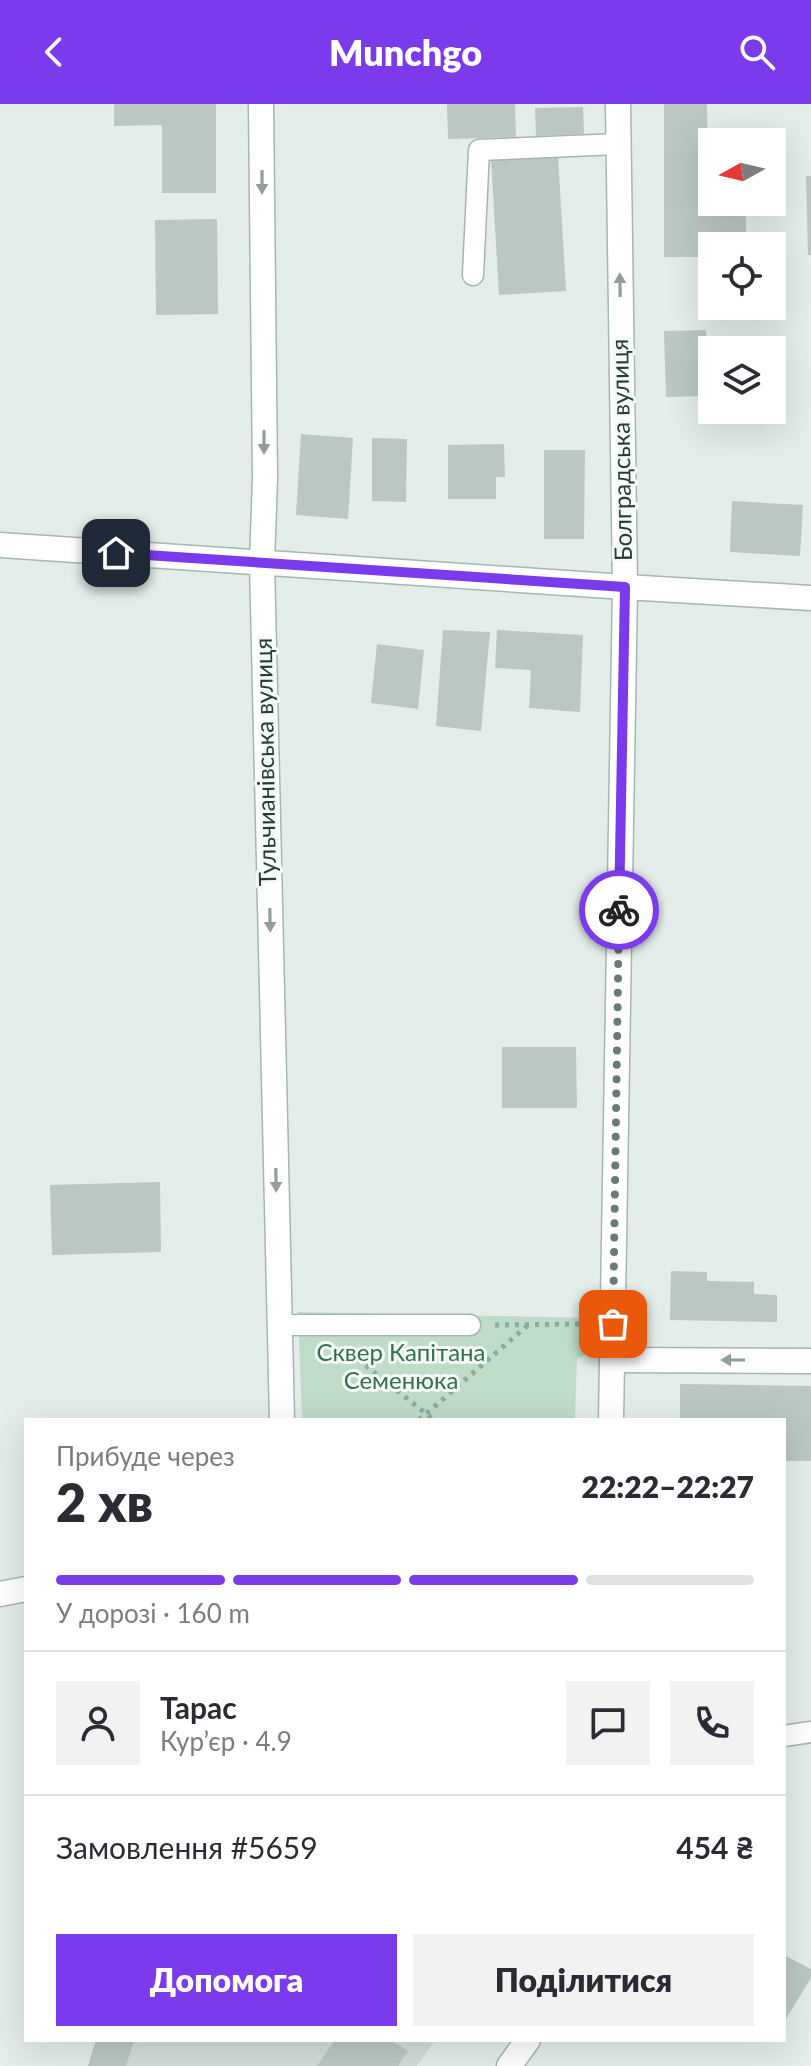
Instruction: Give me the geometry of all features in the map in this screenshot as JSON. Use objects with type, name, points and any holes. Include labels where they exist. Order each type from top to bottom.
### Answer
[{"type":"main road","name":"Тульчианівська вулиця","points":[[261,104],[265,478],[262,562],[282,1418]]},
{"type":"main road","name":"Болградська вулиця","points":[[611,1418],[625,587],[618,104]]},
{"type":"main road","points":[[0,545],[811,598]]},
{"type":"main road","points":[[612,1360],[811,1361]]},
{"type":"main road","points":[[0,1594],[24,1589]]},
{"type":"main road","points":[[509,2066],[527,2042]]},
{"type":"lane","points":[[473,275],[479,150],[618,144]]},
{"type":"lane","points":[[279,1325],[470,1325]]},
{"type":"lane","points":[[786,1736],[811,1732]]},
{"type":"path","points":[[421,1418],[529,1324]]},
{"type":"path","points":[[470,1325],[595,1324]]},
{"type":"path","points":[[315,1325],[431,1418]]},
{"type":"shaded area","points":[[95,2042],[434,2042],[417,2066],[88,2066]]},
{"type":"green space","name":"Сквер Капітана Семенюка","points":[[298,1312],[595,1318],[595,1349],[577,1359],[575,1418],[302,1418]]},
{"type":"building","points":[[114,104],[216,104],[216,193],[162,193],[162,125],[114,126]]},
{"type":"building","points":[[447,104],[515,104],[516,137],[448,139]]},
{"type":"building","points":[[664,104],[707,104],[707,128],[698,128],[698,216],[746,216],[746,232],[698,232],[698,257],[664,257]]},
{"type":"building","points":[[583,107],[584,134],[536,136],[535,108]]},
{"type":"building","points":[[558,156],[566,291],[499,295],[491,159]]},
{"type":"building","points":[[806,176],[811,176],[811,255],[808,255]]},
{"type":"building","points":[[217,219],[218,314],[156,315],[155,220]]},
{"type":"building","points":[[706,330],[706,336],[698,336],[698,396],[666,397],[664,331]]},
{"type":"building","points":[[301,434],[353,438],[348,519],[296,515]]},
{"type":"building","points":[[372,438],[407,439],[406,502],[372,501]]},
{"type":"building","points":[[504,444],[505,477],[496,477],[496,499],[448,499],[448,445]]},
{"type":"building","points":[[544,450],[585,450],[584,539],[544,539]]},
{"type":"building","points":[[732,501],[803,505],[800,556],[730,552]]},
{"type":"building","points":[[443,630],[490,632],[481,731],[436,726]]},
{"type":"building","points":[[497,630],[583,635],[580,712],[529,708],[531,670],[495,668]]},
{"type":"building","points":[[377,644],[424,650],[418,709],[371,703]]},
{"type":"building","points":[[502,1047],[576,1047],[577,1108],[502,1108]]},
{"type":"building","points":[[160,1182],[161,1252],[52,1255],[50,1185]]},
{"type":"building","points":[[671,1271],[707,1272],[707,1281],[754,1282],[754,1294],[777,1295],[777,1322],[670,1320]]},
{"type":"building","points":[[680,1384],[811,1386],[811,1461],[786,1461],[786,1418],[680,1418]]},
{"type":"building","points":[[786,1956],[811,1969],[811,1978],[786,2019]]},
{"type":"building","points":[[95,2042],[133,2042],[126,2066],[88,2066]]},
{"type":"building","points":[[334,2042],[393,2042],[408,2051],[398,2066],[317,2066]]},
{"type":"way so far","points":[[613,1324],[619,910]]},
{"type":"route","points":[[116,553],[625,587],[619,910]]}]
